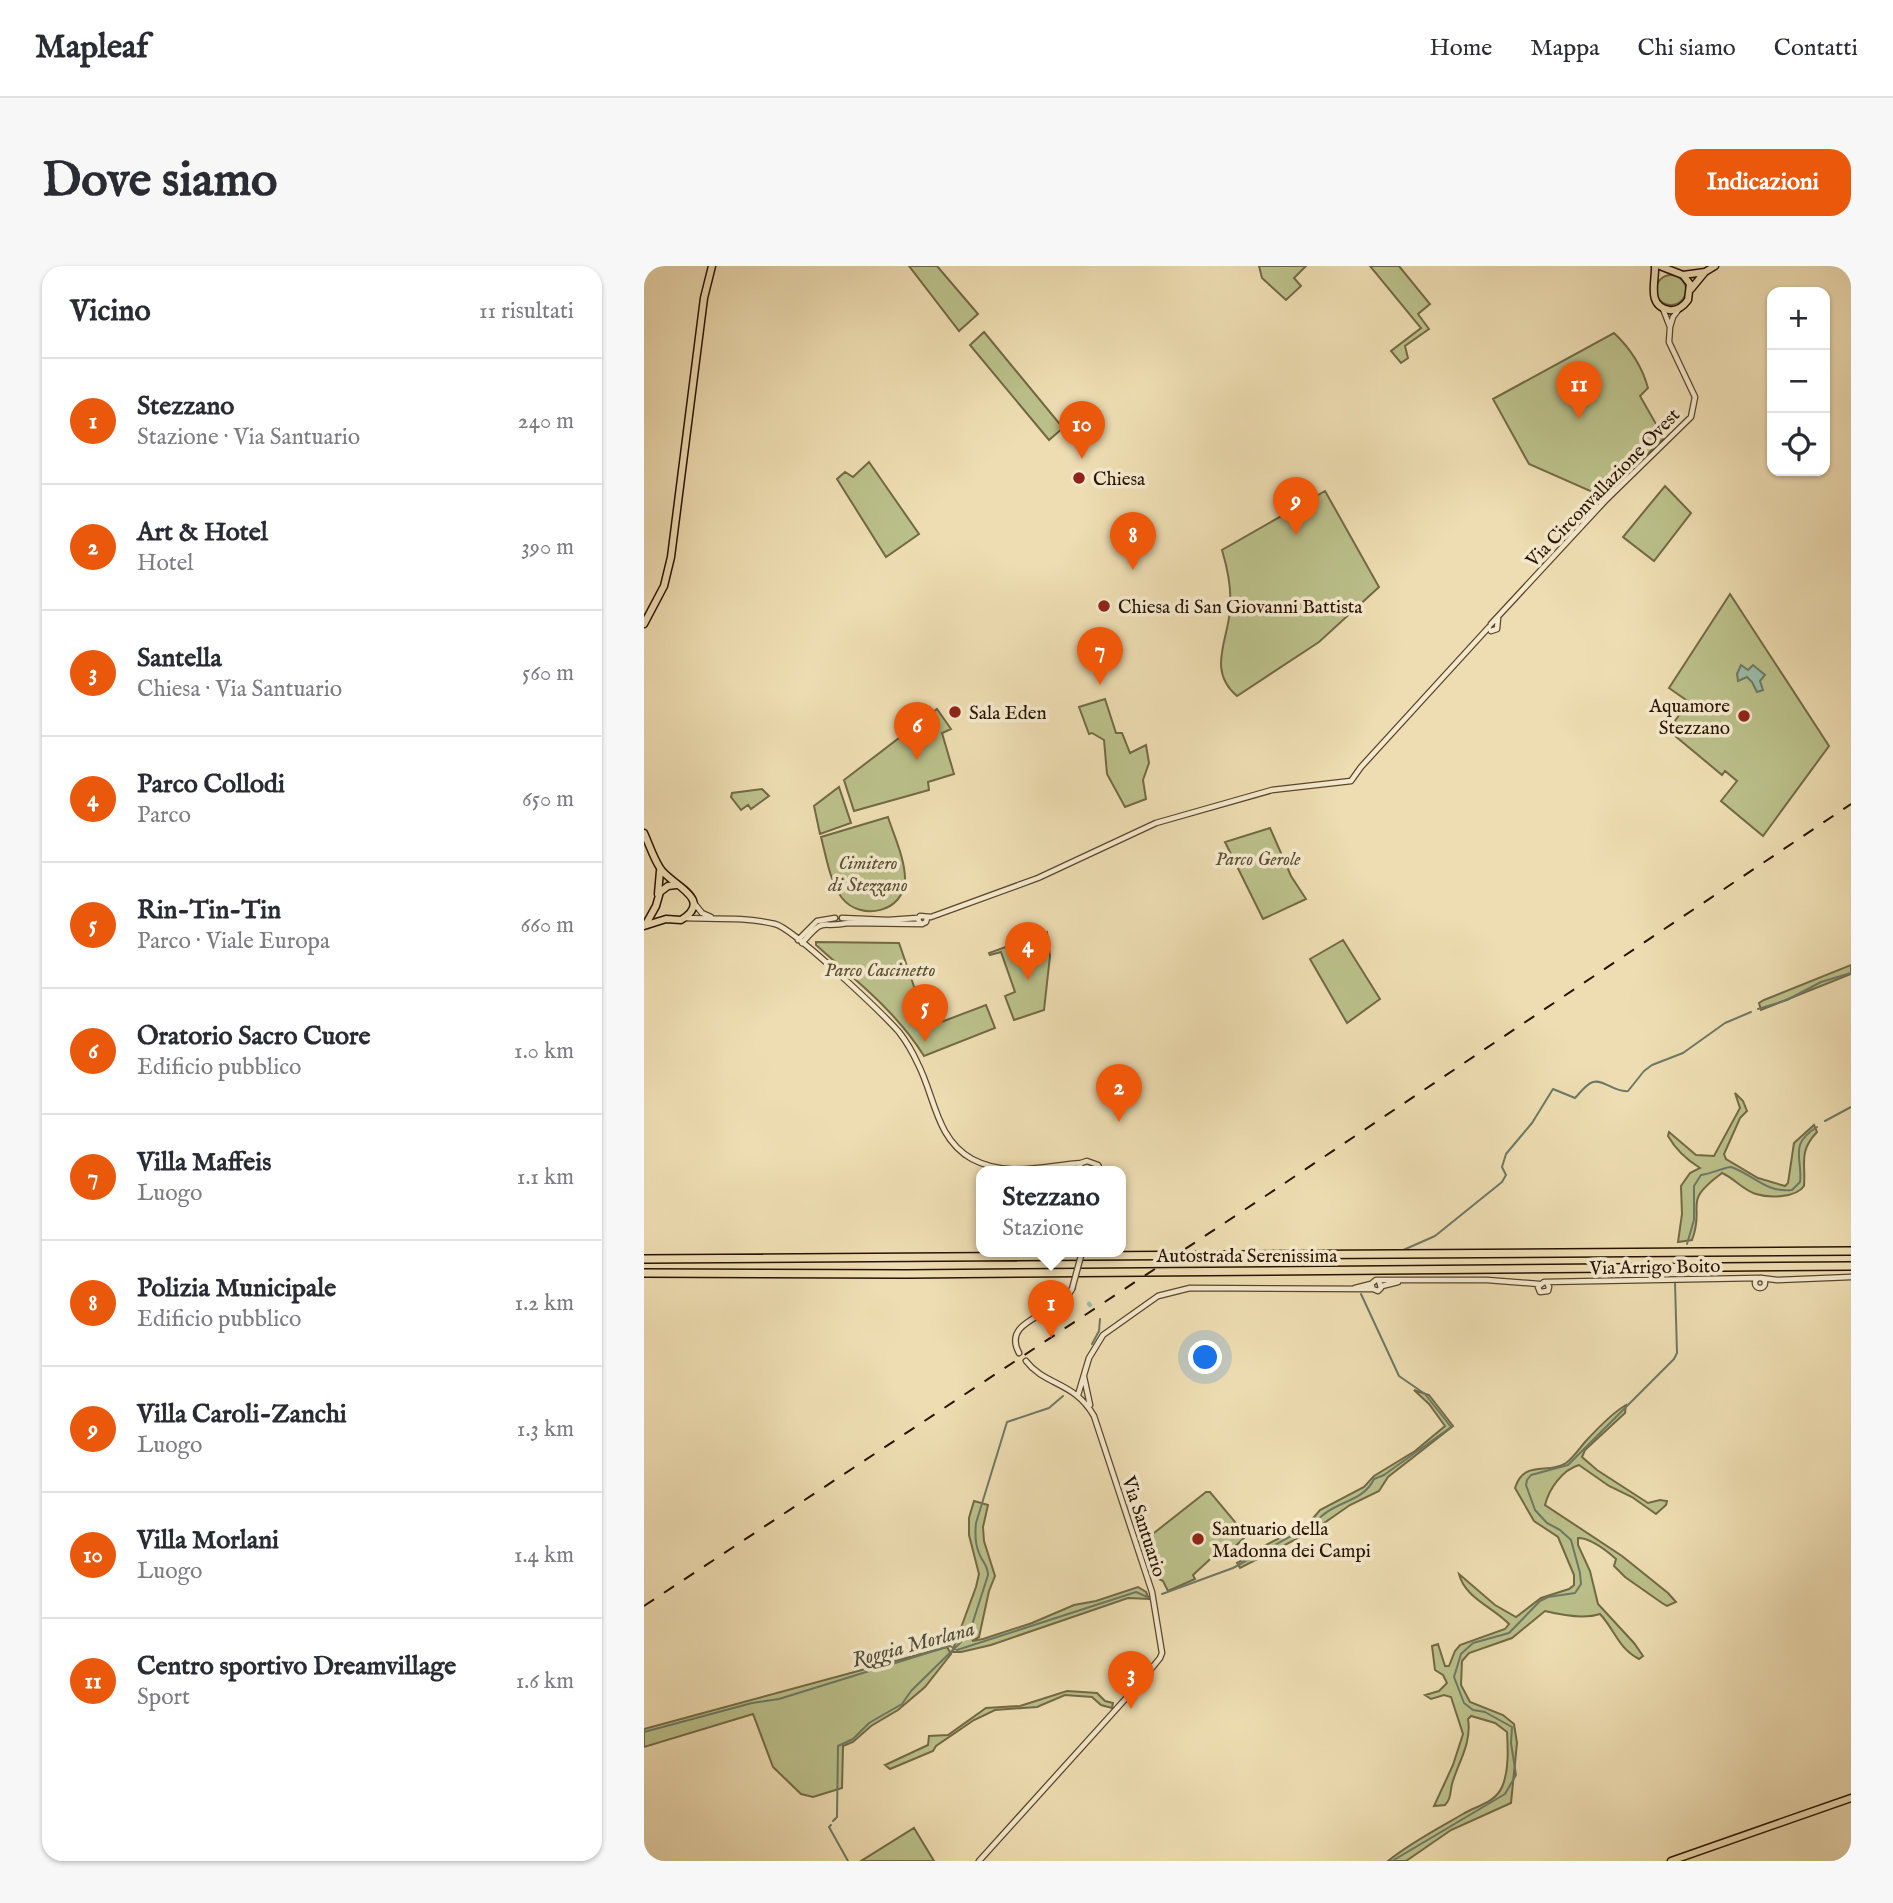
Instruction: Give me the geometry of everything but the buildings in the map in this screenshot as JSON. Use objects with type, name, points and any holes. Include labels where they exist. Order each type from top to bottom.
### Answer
[{"type":"highway","name":"Autostrada Serenissima","points":[[1126,1256],[1851,1251]]},
{"type":"highway","name":"Autostrada Serenissima","points":[[644,1259],[976,1257]]},
{"type":"highway","name":"Autostrada Serenissima","points":[[644,1273],[1851,1266]]},
{"type":"main road","points":[[644,624],[659,595],[671,557],[704,298],[712,266]]},
{"type":"main road","points":[[1656,281],[1658,266],[1683,275],[1705,272]]},
{"type":"main road","points":[[1670,272],[1656,281],[1653,286],[1654,298],[1663,308],[1674,310],[1688,300],[1691,289],[1705,272],[1715,266]]},
{"type":"main road","points":[[1683,275],[1691,289]]},
{"type":"main road","points":[[644,618],[659,595]]},
{"type":"main road","points":[[644,833],[660,869],[689,893],[693,902],[690,912],[684,918],[677,921],[666,919],[645,925]]},
{"type":"main road","points":[[645,925],[656,906],[660,869]]},
{"type":"main road","points":[[658,895],[668,886],[681,886]]},
{"type":"main road","points":[[656,906],[666,919]]},
{"type":"main road","points":[[1671,1861],[1851,1798]]},
{"type":"street","name":"Via Circonvallazione Ovest","points":[[840,922],[919,920],[923,915],[926,918],[1044,876],[1156,823],[1272,790],[1351,781],[1605,501],[1691,417],[1695,397],[1671,348],[1670,327],[1663,308]]},
{"type":"street","points":[[1670,327],[1680,308]]},
{"type":"street","points":[[693,902],[705,915],[718,919]]},
{"type":"street","points":[[684,918],[775,924],[800,941],[871,1003],[900,1034],[918,1063],[936,1116],[948,1138],[960,1150],[987,1166]]},
{"type":"street","points":[[800,941],[817,921],[835,918],[840,922]]},
{"type":"street","points":[[800,941],[818,925],[840,922]]},
{"type":"street","points":[[1067,1166],[1087,1161],[1095,1162],[1097,1166]]},
{"type":"street","points":[[1019,1353],[1015,1342],[1021,1326],[1066,1300],[1072,1289],[1081,1257]]},
{"type":"street","name":"Via Arrigo Boito","points":[[1372,1287],[1374,1280],[1380,1284],[1406,1280],[1487,1280],[1539,1287],[1547,1283],[1587,1280],[1777,1280],[1851,1277]]},
{"type":"street","points":[[1755,1284],[1759,1278],[1764,1281],[1763,1287]]},
{"type":"street","name":"Via Arrigo Boito","points":[[1745,1279],[1758,1288],[1777,1280]]},
{"type":"street","points":[[1547,1283],[1549,1290]]},
{"type":"street","name":"Via Arrigo Boito","points":[[1539,1287],[1544,1294],[1566,1283]]},
{"type":"street","name":"Via Arrigo Boito","points":[[1078,1395],[1089,1358],[1103,1335],[1150,1301],[1170,1291],[1190,1288],[1347,1290],[1372,1287],[1378,1291],[1380,1284]]},
{"type":"street","points":[[1031,1319],[1038,1309],[1037,1300],[1040,1296],[1045,1294],[1066,1300]]},
{"type":"street","points":[[1052,1297],[1052,1310]]},
{"type":"street","points":[[1038,1309],[1044,1313]]},
{"type":"street","name":"Via Santuario","points":[[979,1861],[1160,1658],[1162,1647],[1153,1598],[1094,1416],[1078,1395],[1033,1369],[1026,1362]]},
{"type":"street","points":[[1068,1388],[1083,1382],[1094,1416]]},
{"type":"green space","points":[[909,266],[937,266],[978,314],[959,331]]},
{"type":"green space","points":[[1259,266],[1306,266],[1294,278],[1301,286],[1286,300],[1262,278]]},
{"type":"green space","points":[[1370,266],[1399,266],[1430,304],[1418,314],[1429,329],[1405,346],[1408,358],[1401,363],[1391,351],[1421,328]]},
{"type":"green space","points":[[1671,275],[1682,279],[1686,290],[1682,301],[1671,305],[1660,301],[1656,290],[1660,279]]},
{"type":"green space","points":[[984,332],[1063,428],[1049,440],[970,345]]},
{"type":"green space","points":[[1614,333],[1631,352],[1643,372],[1648,388],[1640,396],[1664,438],[1610,491],[1597,494],[1529,464],[1493,399]]},
{"type":"green space","points":[[869,462],[919,534],[886,557],[837,479],[845,472],[853,477]]},
{"type":"green space","points":[[1665,486],[1691,513],[1654,561],[1623,537]]},
{"type":"green space","points":[[1325,491],[1379,587],[1319,642],[1237,696],[1228,686],[1221,666],[1230,602],[1229,580],[1222,550]]},
{"type":"green space","name":"Aquamore Stezzano","points":[[1730,594],[1829,746],[1763,836],[1721,801],[1737,781],[1725,771],[1722,775],[1668,730],[1689,702],[1669,688]]},
{"type":"green space","points":[[1105,699],[1116,733],[1122,733],[1130,753],[1146,745],[1149,763],[1143,780],[1146,799],[1125,807],[1107,774],[1104,740],[1089,734],[1079,707]]},
{"type":"green space","points":[[937,709],[951,729],[942,733],[954,774],[928,782],[929,790],[854,811],[844,780]]},
{"type":"green space","points":[[839,787],[851,823],[820,834],[814,806]]},
{"type":"green space","points":[[762,789],[769,796],[751,809],[748,805],[741,810],[731,797],[732,793]]},
{"type":"green space","name":"Cimitero di Stezzano","points":[[888,817],[903,864],[903,890],[890,906],[881,910],[860,910],[850,905],[838,892],[821,837]]},
{"type":"green space","name":"Parco Gerole","points":[[1270,828],[1291,876],[1306,899],[1263,919],[1225,842]]},
{"type":"green space","points":[[1047,932],[1050,956],[1044,1010],[1014,1020],[1005,996],[1015,992],[1001,952],[989,953]]},
{"type":"green space","points":[[1343,940],[1380,999],[1347,1023],[1310,959]]},
{"type":"green space","name":"Parco Cascinetto","points":[[816,942],[899,943],[928,1027],[986,1005],[995,1028],[924,1056],[888,1010],[816,945]]},
{"type":"green space","points":[[1851,965],[1851,974],[1761,1010],[1759,1003],[1764,1000]]},
{"type":"green space","points":[[1735,1093],[1743,1101],[1747,1111],[1740,1118],[1724,1154],[1726,1159],[1758,1178],[1785,1186],[1788,1183],[1794,1143],[1814,1125],[1817,1132],[1807,1146],[1804,1158],[1804,1186],[1789,1195],[1761,1195],[1747,1190],[1722,1173],[1709,1183],[1698,1198],[1696,1228],[1692,1240],[1678,1242],[1682,1214],[1681,1186],[1690,1173],[1700,1168],[1678,1150],[1668,1136],[1669,1132],[1696,1155],[1714,1156],[1740,1108]]},
{"type":"green space","points":[[1414,1390],[1429,1395],[1453,1426],[1388,1477],[1379,1491],[1350,1505],[1314,1530],[1240,1568],[1237,1563],[1309,1523],[1320,1510],[1364,1487],[1374,1476],[1415,1451],[1445,1426],[1429,1404]]},
{"type":"green space","points":[[1626,1405],[1625,1413],[1585,1450],[1582,1457],[1648,1503],[1660,1500],[1667,1501],[1666,1505],[1656,1514],[1579,1465],[1567,1471],[1557,1481],[1545,1505],[1622,1556],[1676,1602],[1667,1606],[1662,1603],[1625,1577],[1614,1566],[1616,1559],[1608,1552],[1578,1538],[1598,1604],[1643,1656],[1639,1659],[1626,1650],[1600,1614],[1580,1616],[1545,1611],[1512,1638],[1469,1653],[1462,1661],[1461,1685],[1470,1702],[1503,1715],[1514,1724],[1517,1743],[1511,1803],[1451,1830],[1406,1861],[1388,1861],[1424,1836],[1495,1797],[1506,1774],[1507,1732],[1495,1723],[1471,1716],[1468,1719],[1466,1745],[1449,1798],[1445,1805],[1434,1806],[1453,1765],[1463,1734],[1451,1697],[1444,1695],[1431,1699],[1425,1695],[1439,1691],[1447,1683],[1443,1675],[1435,1670],[1432,1646],[1438,1644],[1445,1666],[1449,1666],[1460,1645],[1505,1629],[1509,1624],[1467,1590],[1459,1574],[1495,1605],[1516,1617],[1541,1598],[1574,1585],[1574,1575],[1558,1537],[1534,1521],[1515,1488],[1519,1479],[1530,1471],[1566,1463],[1604,1422]]},
{"type":"green space","points":[[1206,1492],[1210,1492],[1245,1537],[1227,1554],[1221,1549],[1193,1575],[1195,1579],[1168,1591],[1163,1581],[1153,1576],[1140,1544]]},
{"type":"green space","points":[[974,1501],[988,1505],[983,1527],[984,1541],[995,1576],[979,1637],[972,1641],[1032,1623],[1074,1605],[1096,1601],[1138,1587],[1146,1592],[1149,1599],[1128,1598],[991,1645],[952,1652],[979,1574],[969,1535],[969,1518]]},
{"type":"green space","points":[[947,1647],[951,1654],[925,1687],[898,1710],[871,1726],[853,1742],[843,1746],[842,1788],[813,1797],[801,1794],[773,1767],[753,1714],[644,1747],[644,1729]]},
{"type":"green space","points":[[1067,1691],[1097,1693],[1105,1701],[1113,1703],[1112,1708],[1101,1705],[1092,1697],[1065,1695],[1037,1707],[995,1710],[974,1720],[936,1746],[933,1751],[890,1769],[885,1765],[928,1745],[929,1736],[948,1735],[986,1708],[1020,1706]]},
{"type":"green space","points":[[914,1828],[934,1861],[861,1861]]},
{"type":"shaded area","points":[[1741,665],[1748,670],[1753,665],[1765,675],[1760,681],[1763,690],[1757,692],[1747,677],[1738,681],[1737,674]]},
{"type":"waterway","name":"Roggia Morlana","points":[[1758,1009],[1787,1000],[1821,982],[1851,973]]},
{"type":"waterway","name":"Roggia Morlana","points":[[1401,1251],[1435,1236],[1502,1182],[1506,1175],[1502,1167],[1506,1154],[1532,1123],[1553,1089],[1575,1098],[1593,1082],[1628,1091],[1652,1065],[1683,1053],[1725,1023],[1751,1012]]},
{"type":"waterway","points":[[1825,1121],[1851,1107]]},
{"type":"waterway","points":[[1687,1244],[1694,1220],[1694,1186],[1701,1175],[1731,1167],[1767,1186],[1792,1190],[1800,1182],[1800,1146],[1817,1127]]},
{"type":"waterway","points":[[1392,1861],[1505,1794],[1516,1775],[1511,1743],[1512,1727],[1485,1712],[1473,1710],[1464,1703],[1454,1677],[1461,1654],[1473,1643],[1509,1633],[1540,1601],[1548,1597],[1575,1593],[1581,1584],[1571,1540],[1547,1523],[1535,1510],[1526,1485],[1527,1480],[1531,1475],[1568,1465],[1674,1359],[1677,1353],[1675,1283]]},
{"type":"waterway","name":"Roggia Morlana","points":[[1162,1594],[1233,1568],[1315,1523],[1330,1510],[1355,1498],[1369,1487],[1374,1479],[1384,1475],[1451,1427],[1425,1394],[1399,1376],[1361,1294]]},
{"type":"waterway","name":"Roggia Morlana","points":[[1092,1344],[1099,1331],[1100,1319]]},
{"type":"waterway","points":[[833,1821],[837,1817],[838,1746],[853,1739],[869,1723],[902,1704],[911,1691],[963,1640],[972,1625],[988,1575],[977,1546],[976,1523],[1007,1422],[1049,1408],[1063,1396]]},
{"type":"waterway","name":"Roggia Morlana","points":[[644,1732],[752,1703],[779,1699],[950,1646],[957,1650],[1136,1592],[1147,1597]]},
{"type":"waterway","name":"Roggia Morlana","points":[[831,1825],[829,1827],[848,1861]]},
{"type":"railway","points":[[644,1606],[1270,1193],[1851,804]]},
{"type":"place","name":"Centro sportivo Dreamvillage","points":[[1579,419]]},
{"type":"place","name":"Villa Morlani","points":[[1082,459]]},
{"type":"place","name":"Chiesa","points":[[1079,478]]},
{"type":"place","name":"Villa Caroli-Zanchi","points":[[1296,535]]},
{"type":"place","name":"Polizia Municipale","points":[[1133,570]]},
{"type":"place","name":"Chiesa di San Giovanni Battista","points":[[1104,606]]},
{"type":"place","name":"Villa Maffeis","points":[[1100,685]]},
{"type":"place","name":"Sala Eden","points":[[955,712]]},
{"type":"place","name":"Aquamore Stezzano","points":[[1744,716]]},
{"type":"place","name":"Oratorio Sacro Cuore","points":[[917,760]]},
{"type":"place","name":"Parco Collodi","points":[[1028,980]]},
{"type":"place","name":"Rin-Tin-Tin","points":[[925,1042]]},
{"type":"place","name":"Art & Hotel","points":[[1119,1122]]},
{"type":"place","name":"Stezzano","points":[[1051,1338]]},
{"type":"place","name":"Santuario della Madonna dei Campi","points":[[1198,1539]]},
{"type":"place","name":"Santella","points":[[1131,1709]]}]
